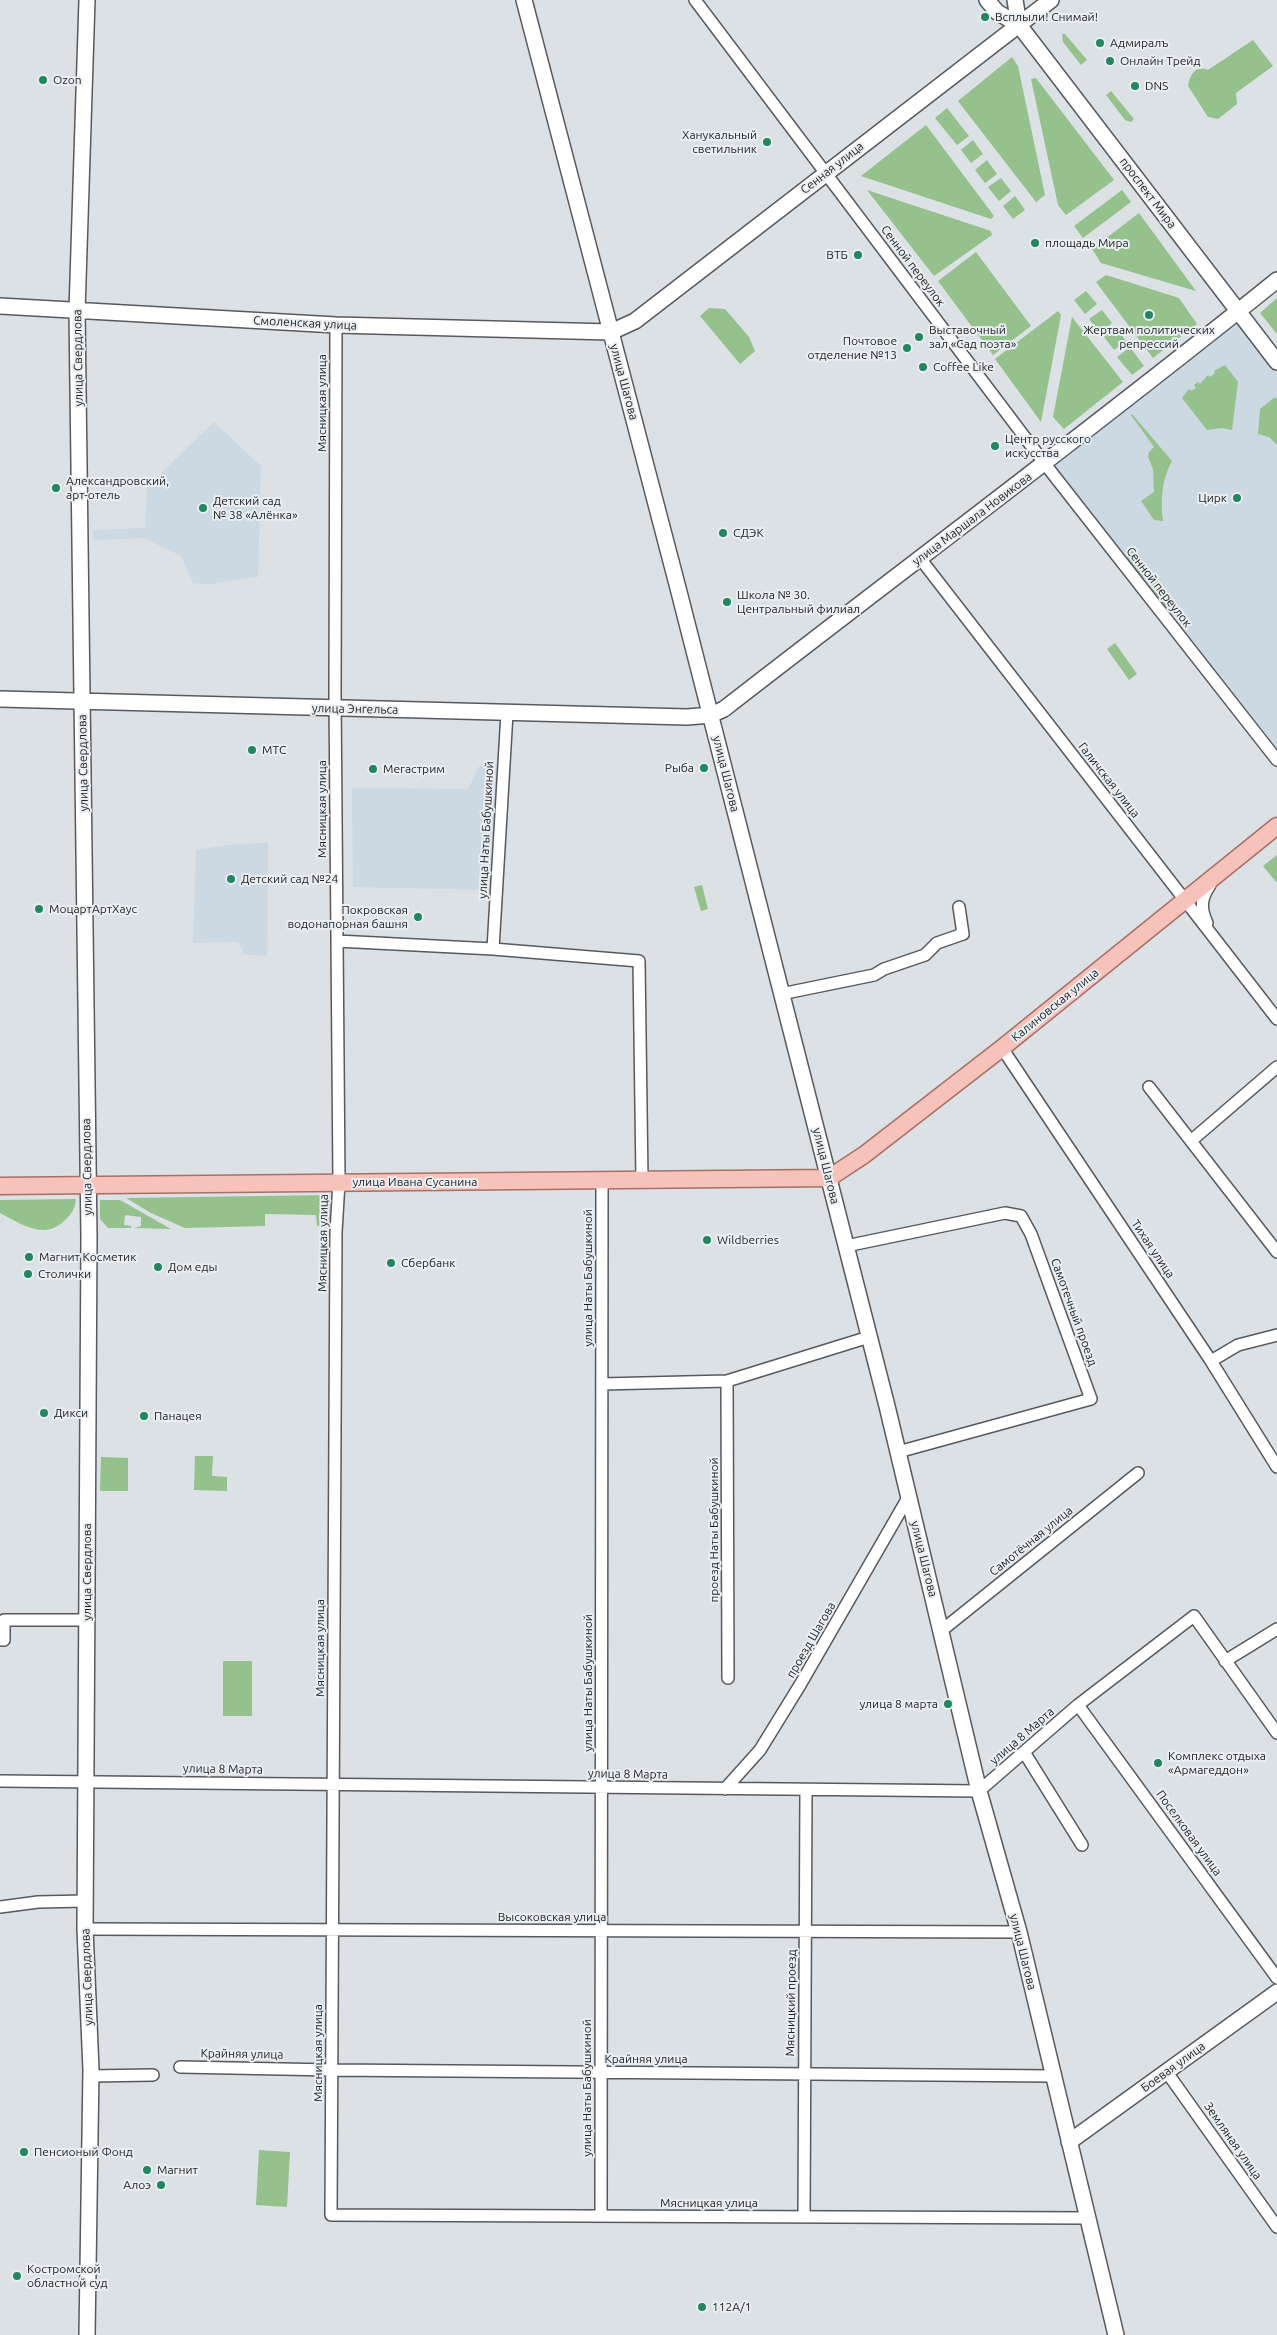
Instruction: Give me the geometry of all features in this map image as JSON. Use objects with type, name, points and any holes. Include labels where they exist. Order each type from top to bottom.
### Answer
[{"type":"main road","name":"улица Свердлова","points":[[87,0],[77,311],[87,1186],[85,1929],[90,2076],[87,2335]]},
{"type":"main road","name":"улица Шагова","points":[[524,0],[711,715],[829,1178],[909,1496],[979,1791],[1019,1932],[1116,2335]]},
{"type":"main road","name":"проспект Мира","points":[[987,0],[997,12],[1019,25],[1277,362]]},
{"type":"main road","name":"проспект Мира","points":[[1015,0],[1019,25]]},
{"type":"main road","name":"Сенная улица","points":[[611,332],[635,321],[1051,0]]},
{"type":"main road","name":"улица Маршала Новикова","points":[[711,715],[724,709],[919,557],[1045,464],[1277,280]]},
{"type":"main road","name":"Смоленская улица","points":[[0,306],[336,325],[611,332]]},
{"type":"main road","name":"улица Энгельса","points":[[0,699],[507,713],[687,717],[711,715]]},
{"type":"main road","name":"Калиновская улица","points":[[829,1178],[864,1156],[1002,1048],[1277,826]]},
{"type":"main road","name":"улица Ивана Сусанина","points":[[0,1186],[829,1178]]},
{"type":"main road","name":"Боевая улица","points":[[1069,2142],[1277,1992]]},
{"type":"street","name":"Сенной переулок","points":[[695,0],[1045,464],[1277,760]]},
{"type":"street","name":"Мясницкая улица","points":[[336,325],[335,708],[338,1182],[336,1232],[331,2215],[1088,2218]]},
{"type":"street","name":"Галичская улица","points":[[919,557],[1277,1019]]},
{"type":"street","name":"улица Наты Бабушкиной","points":[[493,949],[507,713]]},
{"type":"street","points":[[1215,938],[1204,916],[1201,904],[1202,896],[1217,873]]},
{"type":"street","points":[[781,994],[874,975],[884,969],[925,955],[937,943],[962,934],[959,907]]},
{"type":"street","points":[[337,941],[493,949],[639,960],[642,1180]]},
{"type":"street","name":"Тихая улица","points":[[1002,1048],[1211,1361],[1277,1467]]},
{"type":"street","points":[[1192,1140],[1277,1067]]},
{"type":"street","points":[[1149,1087],[1277,1252]]},
{"type":"street","name":"улица Наты Бабушкиной","points":[[601,2216],[602,1180]]},
{"type":"street","name":"Самотечный проезд","points":[[846,1246],[1005,1213],[1021,1216],[1032,1234],[1091,1399],[898,1452]]},
{"type":"street","points":[[1211,1361],[1238,1345],[1277,1335]]},
{"type":"street","points":[[602,1384],[727,1381],[869,1337]]},
{"type":"street","name":"проезд Наты Бабушкиной","points":[[727,1381],[728,1678]]},
{"type":"street","name":"Самотёчная улица","points":[[942,1631],[1138,1473]]},
{"type":"street","name":"проезд Шагова","points":[[725,1789],[760,1750],[800,1685],[909,1496]]},
{"type":"street","name":"улица 8 Марта","points":[[0,1781],[979,1791],[1078,1705],[1194,1616],[1225,1661]]},
{"type":"street","points":[[0,1640],[4,1640],[4,1620],[86,1620]]},
{"type":"street","points":[[1277,1630],[1225,1661],[1277,1733]]},
{"type":"street","name":"Поселковая улица","points":[[1078,1705],[1277,1978]]},
{"type":"street","points":[[1024,1752],[1082,1845]]},
{"type":"street","name":"Мясницкий проезд","points":[[804,2217],[806,1790]]},
{"type":"street","points":[[0,1907],[38,1902],[85,1902]]},
{"type":"street","name":"Высоковская улица","points":[[85,1929],[1019,1932]]},
{"type":"street","name":"Крайняя улица","points":[[180,2067],[1053,2076]]},
{"type":"street","name":"Земляная улица","points":[[1166,2071],[1277,2227]]},
{"type":"street","points":[[90,2076],[153,2075]]},
{"type":"shaded area","points":[[1237,322],[1277,374],[1277,748],[1055,466]]},
{"type":"shaded area","name":"Детский сад № 38 «Алёнка»","points":[[214,422],[261,466],[258,577],[211,584],[193,583],[181,556],[144,538],[93,540],[93,530],[145,528],[147,487]]},
{"type":"shaded area","points":[[481,763],[498,763],[489,890],[353,887],[352,788],[468,789]]},
{"type":"shaded area","name":"Детский сад №24","points":[[268,843],[267,956],[244,954],[238,942],[193,943],[196,850],[234,844]]},
{"type":"green space","points":[[1062,34],[1065,34],[1087,60],[1081,65],[1063,42]]},
{"type":"green space","points":[[1253,40],[1273,66],[1236,93],[1237,104],[1218,119],[1208,117],[1188,86],[1192,74],[1200,69],[1208,70]]},
{"type":"green space","points":[[1012,57],[1018,66],[1045,195],[1036,202],[958,101]]},
{"type":"green space","points":[[1036,78],[1114,180],[1066,215],[1058,205],[1031,79]]},
{"type":"green space","points":[[1111,91],[1134,119],[1131,122],[1125,120],[1106,95]]},
{"type":"green space","points":[[947,108],[969,136],[957,145],[935,118]]},
{"type":"green space","points":[[926,125],[994,216],[991,219],[861,176]]},
{"type":"green space","points":[[973,140],[983,154],[971,163],[961,150]]},
{"type":"green space","points":[[987,160],[997,174],[985,183],[975,170]]},
{"type":"green space","points":[[1001,178],[1011,191],[999,201],[988,187]]},
{"type":"green space","points":[[867,190],[991,231],[992,235],[934,276]]},
{"type":"green space","points":[[1122,190],[1131,202],[1083,238],[1074,226]]},
{"type":"green space","points":[[1015,196],[1025,210],[1013,219],[1003,206]]},
{"type":"green space","points":[[1139,213],[1196,291],[1101,263],[1092,249]]},
{"type":"green space","points":[[976,252],[1031,326],[993,355],[938,281]]},
{"type":"green space","points":[[1106,275],[1179,298],[1197,324],[1153,358],[1096,282]]},
{"type":"green space","points":[[1086,291],[1097,304],[1085,314],[1074,300]]},
{"type":"green space","points":[[1277,298],[1277,334],[1260,313]]},
{"type":"green space","points":[[709,308],[725,309],[749,337],[755,351],[740,364],[700,316]]},
{"type":"green space","points":[[1102,310],[1112,323],[1100,333],[1089,319]]},
{"type":"green space","points":[[1058,311],[1061,315],[1041,422],[995,359]]},
{"type":"green space","points":[[1072,317],[1123,382],[1064,429],[1053,417]]},
{"type":"green space","points":[[1116,327],[1126,341],[1114,350],[1104,337]]},
{"type":"green space","points":[[1130,347],[1144,366],[1132,375],[1117,357]]},
{"type":"green space","points":[[1225,365],[1238,382],[1232,430],[1222,428],[1207,430],[1182,398],[1189,389],[1191,391],[1196,388],[1194,385],[1198,382],[1200,384],[1208,375],[1210,377],[1215,373],[1214,371]]},
{"type":"green space","points":[[1275,397],[1277,399],[1277,445],[1269,437],[1258,434],[1260,409]]},
{"type":"green space","points":[[1132,414],[1172,461],[1166,475],[1163,490],[1163,521],[1154,520],[1141,501],[1154,492],[1153,469],[1148,457],[1149,452],[1154,447]]},
{"type":"green space","points":[[1131,549],[1136,550],[1151,571],[1147,579],[1142,578],[1127,560],[1127,553]]},
{"type":"green space","points":[[1156,581],[1160,582],[1175,604],[1172,610],[1167,609],[1152,591],[1152,584]]},
{"type":"green space","points":[[1115,643],[1137,674],[1129,680],[1107,649]]},
{"type":"green space","points":[[1277,855],[1277,883],[1263,866]]},
{"type":"green space","points":[[702,885],[708,909],[701,911],[694,887]]},
{"type":"green space","points":[[330,1195],[330,1226],[317,1226],[316,1215],[265,1214],[265,1226],[185,1228],[151,1213],[126,1198]]},
{"type":"green space","points":[[76,1199],[70,1215],[57,1226],[49,1229],[41,1230],[25,1226],[0,1213],[0,1200]]},
{"type":"green space","points":[[100,1200],[120,1200],[171,1229],[134,1228],[141,1226],[141,1217],[125,1215],[124,1225],[131,1226],[131,1228],[108,1228],[100,1219]]},
{"type":"green space","points":[[195,1456],[213,1456],[212,1476],[227,1477],[227,1491],[194,1490]]},
{"type":"green space","points":[[101,1457],[128,1458],[128,1491],[100,1491]]},
{"type":"green space","points":[[223,1661],[252,1661],[252,1716],[223,1716]]},
{"type":"green space","points":[[259,2150],[290,2152],[287,2207],[256,2205]]},
{"type":"place","name":"Всплыли! Снимай!","points":[[985,17]]},
{"type":"place","name":"Адмиралъ","points":[[1100,43]]},
{"type":"place","name":"Онлайн Трейд","points":[[1110,61]]},
{"type":"place","name":"Ozon","points":[[43,80]]},
{"type":"place","name":"DNS","points":[[1135,86]]},
{"type":"place","name":"Ханукальный светильник","points":[[767,142]]},
{"type":"place","name":"площадь Мира","points":[[1035,243]]},
{"type":"place","name":"ВТБ","points":[[858,255]]},
{"type":"place","name":"Жертвам политических репрессий","points":[[1149,315]]},
{"type":"place","name":"Выставочный зал «Сад поэта»","points":[[919,337]]},
{"type":"place","name":"Почтовое отделение №13","points":[[907,348]]},
{"type":"place","name":"Coffee Like","points":[[923,367]]},
{"type":"place","name":"Центр русского искусства","points":[[995,446]]},
{"type":"place","name":"Александровский, арт-отель","points":[[56,488]]},
{"type":"place","name":"Цирк","points":[[1237,498]]},
{"type":"place","name":"Детский сад № 38 «Алёнка»","points":[[203,508]]},
{"type":"place","name":"СДЭК","points":[[723,533]]},
{"type":"place","name":"Школа № 30. Центральный филиал","points":[[727,602]]},
{"type":"place","name":"МТС","points":[[252,750]]},
{"type":"place","name":"Рыба","points":[[704,768]]},
{"type":"place","name":"Мегастрим","points":[[373,769]]},
{"type":"place","name":"Детский сад №24","points":[[231,879]]},
{"type":"place","name":"МоцартАртХаус","points":[[39,909]]},
{"type":"place","name":"Покровская водонапорная башня","points":[[418,917]]},
{"type":"place","name":"Wildberries","points":[[707,1240]]},
{"type":"place","name":"Магнит Косметик","points":[[29,1257]]},
{"type":"place","name":"Сбербанк","points":[[391,1263]]},
{"type":"place","name":"Дом еды","points":[[158,1267]]},
{"type":"place","name":"Столички","points":[[28,1274]]},
{"type":"place","name":"Дикси","points":[[44,1413]]},
{"type":"place","name":"Панацея","points":[[144,1416]]},
{"type":"place","name":"улица 8 марта","points":[[948,1704]]},
{"type":"place","name":"Комплекс отдыха «Армагеддон»","points":[[1158,1763]]},
{"type":"place","name":"Пенсионый Фонд","points":[[24,2152]]},
{"type":"place","name":"Магнит","points":[[147,2170]]},
{"type":"place","name":"Алоэ","points":[[161,2185]]},
{"type":"place","name":"Костромской областной суд","points":[[17,2276]]},
{"type":"place","name":"112А/1","points":[[702,2307]]}]
